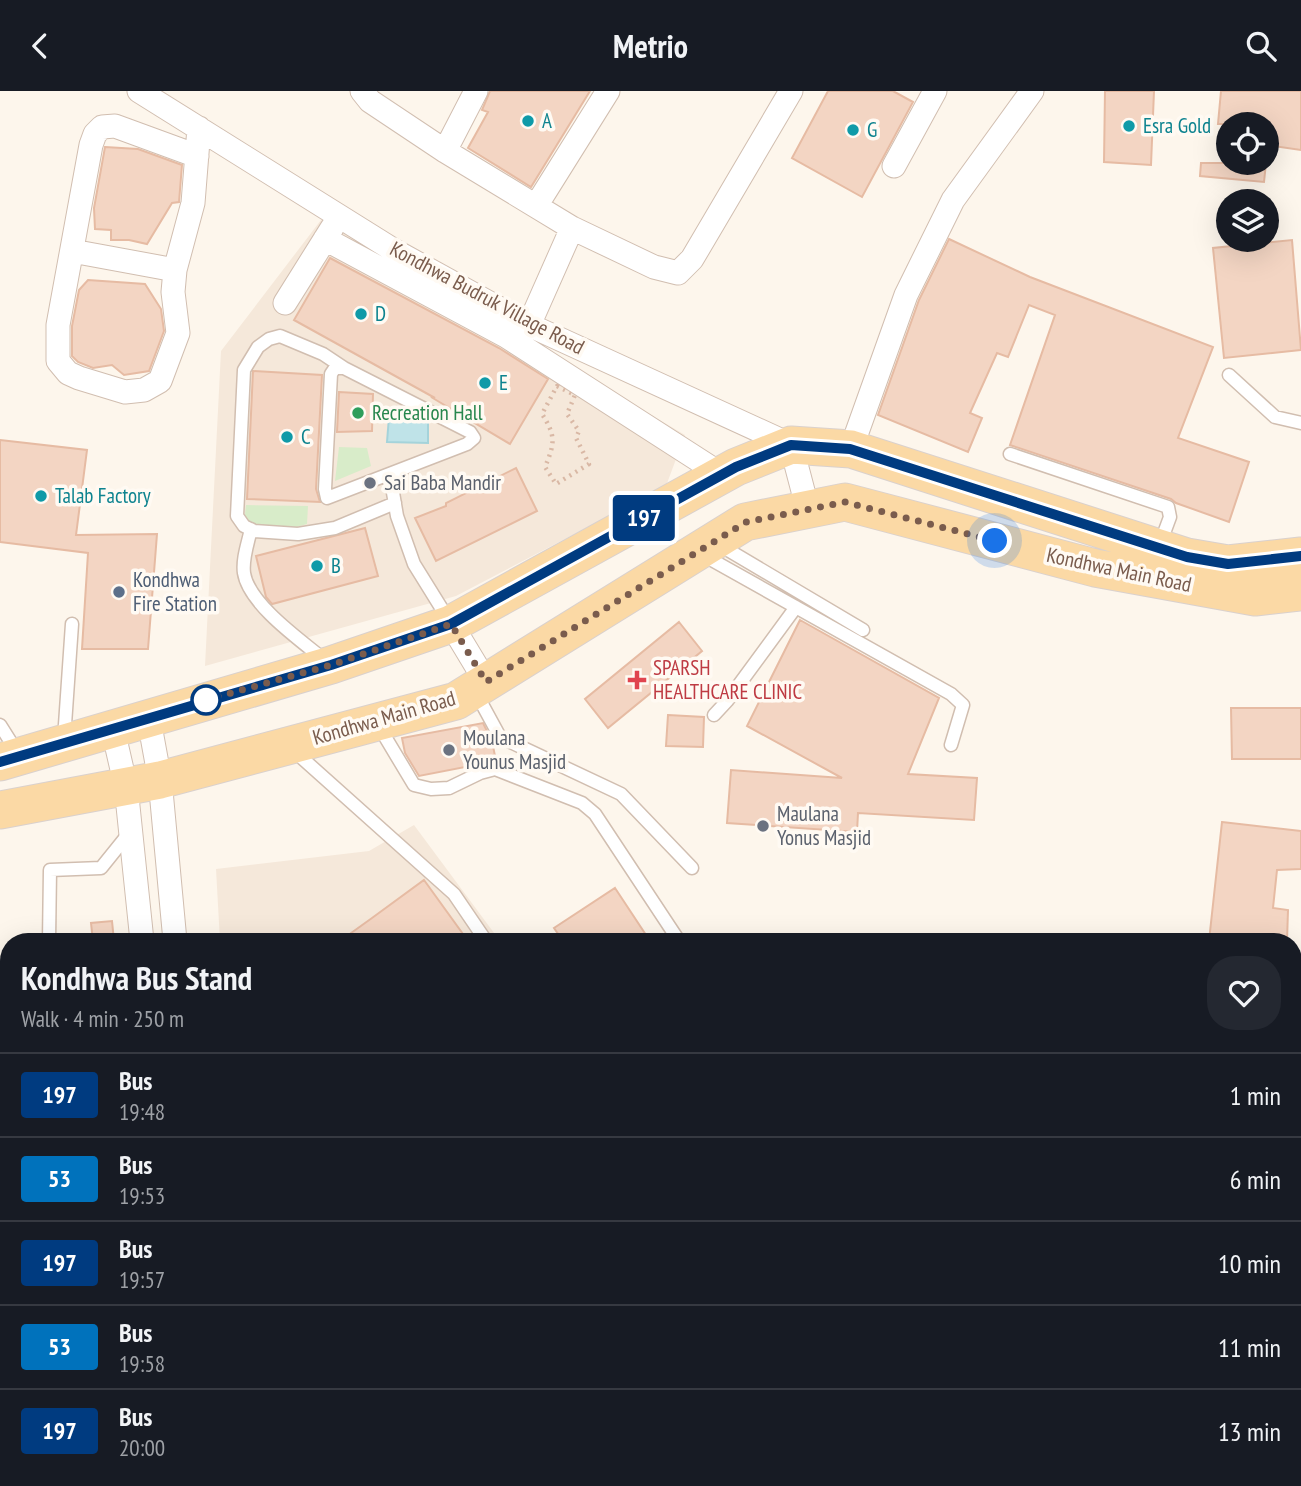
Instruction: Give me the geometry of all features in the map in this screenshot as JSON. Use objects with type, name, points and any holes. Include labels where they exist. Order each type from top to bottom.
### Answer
[{"type":"main road","name":"Kondhwa Main Road","points":[[10,760],[331,665],[451,624],[722,475],[791,445],[850,449],[1187,557],[1228,564],[1301,556]]},
{"type":"main road","name":"Kondhwa Main Road","points":[[0,810],[143,783],[456,701],[746,522],[845,502],[1095,568],[1255,597],[1301,592]]},
{"type":"street","name":"Kondhwa Budruk Village Road","points":[[139,91],[395,251],[529,325],[791,445]]},
{"type":"street","points":[[362,91],[370,101],[445,151],[572,228],[654,267],[678,273],[692,259],[791,91]]},
{"type":"street","points":[[445,151],[476,91]]},
{"type":"street","points":[[536,206],[608,91]]},
{"type":"street","points":[[894,166],[935,91]]},
{"type":"street","points":[[850,449],[906,295],[954,200],[1032,91]]},
{"type":"street","points":[[197,156],[116,126],[102,127],[95,134],[90,145],[58,325],[58,361],[68,373],[125,392],[144,390],[160,381],[178,333],[173,292],[175,270],[193,203],[197,156],[199,128]]},
{"type":"street","points":[[285,303],[340,216]]},
{"type":"street","points":[[529,325],[572,228]]},
{"type":"street","points":[[325,239],[506,337],[722,475]]},
{"type":"street","points":[[72,251],[175,270]]},
{"type":"street","points":[[791,445],[808,510]]},
{"type":"street","points":[[451,624],[480,686]]},
{"type":"street","points":[[141,933],[131,831],[143,783],[149,720]]},
{"type":"street","points":[[113,730],[143,783],[174,933]]},
{"type":"lane","points":[[344,368],[335,368],[331,374],[325,489],[327,498],[467,445],[474,438],[470,432],[344,368],[323,354],[280,336],[269,339],[258,347],[244,370],[237,516],[244,526],[251,530],[298,534],[335,528],[395,503]]},
{"type":"lane","points":[[1229,375],[1275,417],[1301,423]]},
{"type":"lane","points":[[1010,454],[1168,507],[1170,517],[1158,547]]},
{"type":"lane","points":[[390,475],[395,503],[414,563],[451,624]]},
{"type":"lane","points":[[251,530],[244,573],[248,584],[271,614],[331,665]]},
{"type":"lane","points":[[706,547],[796,607],[957,699],[963,705],[951,745]]},
{"type":"lane","points":[[706,547],[863,630]]},
{"type":"lane","points":[[714,715],[796,607]]},
{"type":"lane","points":[[64,744],[72,624]]},
{"type":"lane","points":[[480,686],[500,737],[621,794],[692,868]]},
{"type":"lane","points":[[376,722],[414,785],[431,789],[449,788],[495,769],[582,803],[595,814],[675,933]]},
{"type":"lane","points":[[0,726],[10,760]]},
{"type":"lane","points":[[287,745],[454,894],[481,933]]},
{"type":"lane","points":[[49,933],[50,870],[100,868],[131,831]]},
{"type":"path","points":[[557,386],[575,395],[567,414],[579,431],[576,438],[589,464],[556,484],[545,467],[552,451],[554,436],[542,414],[557,386]]},
{"type":"shaded area","points":[[321,220],[685,435],[666,486],[456,596],[205,666],[221,351]]},
{"type":"shaded area","points":[[414,825],[494,933],[220,933],[216,869],[369,851]]},
{"type":"green space","points":[[339,447],[367,448],[371,466],[335,481]]},
{"type":"green space","points":[[246,505],[308,506],[307,524],[242,542]]},
{"type":"water","points":[[389,417],[428,421],[428,443],[387,442]]},
{"type":"building","name":"A","points":[[490,91],[590,91],[531,187],[468,148],[488,112],[482,110]]},
{"type":"building","name":"G","points":[[828,91],[893,91],[913,102],[862,197],[792,158]]},
{"type":"building","name":"Esra Gold","points":[[1105,91],[1154,91],[1151,165],[1104,162]]},
{"type":"building","points":[[1221,91],[1301,91],[1301,150],[1279,147],[1279,112],[1219,112]]},
{"type":"building","points":[[105,147],[138,149],[182,165],[179,202],[172,203],[147,244],[111,240],[111,230],[95,229],[94,208]]},
{"type":"building","points":[[1201,163],[1216,163],[1216,175],[1265,175],[1264,182],[1200,176]]},
{"type":"building","points":[[949,239],[1030,277],[1213,347],[1178,438],[1249,462],[1229,522],[1171,499],[1010,445],[1055,315],[1029,305],[1008,357],[997,353],[970,413],[982,418],[968,452],[878,415],[919,300]]},
{"type":"building","points":[[1292,240],[1301,350],[1224,358],[1213,248],[1216,248],[1216,252],[1279,252],[1279,241]]},
{"type":"building","points":[[330,258],[499,348],[548,379],[510,444],[431,397],[435,398],[294,320]]},
{"type":"building","points":[[88,280],[145,284],[161,309],[164,331],[149,371],[124,375],[112,365],[93,368],[78,362],[72,356],[72,326],[79,290]]},
{"type":"building","name":"C","points":[[253,371],[322,375],[316,489],[320,502],[247,499]]},
{"type":"building","name":"Recreation Hall","points":[[339,392],[373,394],[372,431],[337,432]]},
{"type":"building","points":[[0,440],[87,450],[76,535],[157,534],[148,649],[82,649],[88,553],[0,542]]},
{"type":"building","points":[[516,468],[537,511],[436,561],[415,518],[446,506],[446,503]]},
{"type":"building","name":"B","points":[[365,528],[378,576],[272,604],[266,597],[256,556]]},
{"type":"building","points":[[800,620],[939,698],[908,774],[977,778],[974,820],[858,813],[857,832],[727,823],[731,770],[842,778],[747,726]]},
{"type":"building","name":"SPARSH HEALTHCARE CLINIC","points":[[679,622],[702,651],[608,728],[585,699]]},
{"type":"building","points":[[1231,708],[1301,708],[1301,759],[1232,759]]},
{"type":"building","points":[[668,715],[704,717],[703,747],[666,746]]},
{"type":"building","name":"Moulana Younus Masjid","points":[[483,723],[492,741],[496,761],[419,776],[405,753],[402,738]]},
{"type":"building","points":[[1222,822],[1301,831],[1301,869],[1277,870],[1273,908],[1288,910],[1287,933],[1210,933]]},
{"type":"building","points":[[424,880],[462,933],[351,933]]},
{"type":"building","points":[[615,888],[645,933],[557,933],[554,928]]},
{"type":"building","points":[[112,921],[113,933],[92,933],[91,923]]},
{"type":"bus line","name":"197","points":[[0,762],[331,665],[451,624],[736,467],[791,445],[850,449],[1187,557],[1228,564],[1301,556]]},
{"type":"place","name":"A","points":[[528,121]]},
{"type":"place","name":"Esra Gold","points":[[1129,126]]},
{"type":"place","name":"G","points":[[853,130]]},
{"type":"place","name":"D","points":[[361,314]]},
{"type":"place","name":"E","points":[[485,383]]},
{"type":"place","name":"Recreation Hall","points":[[358,413]]},
{"type":"place","name":"C","points":[[287,437]]},
{"type":"place","name":"Sai Baba Mandir","points":[[370,483]]},
{"type":"place","name":"Talab Factory","points":[[41,496]]},
{"type":"place","name":"B","points":[[317,566]]},
{"type":"place","name":"Kondhwa Fire Station","points":[[119,592]]},
{"type":"place","name":"SPARSH HEALTHCARE CLINIC","points":[[637,680]]},
{"type":"place","name":"Moulana Younus Masjid","points":[[449,750]]},
{"type":"place","name":"Maulana Yonus Masjid","points":[[763,826]]},
{"type":"route","points":[[206,700],[331,665],[451,624],[486,682],[746,522],[845,502],[995,541]]}]
